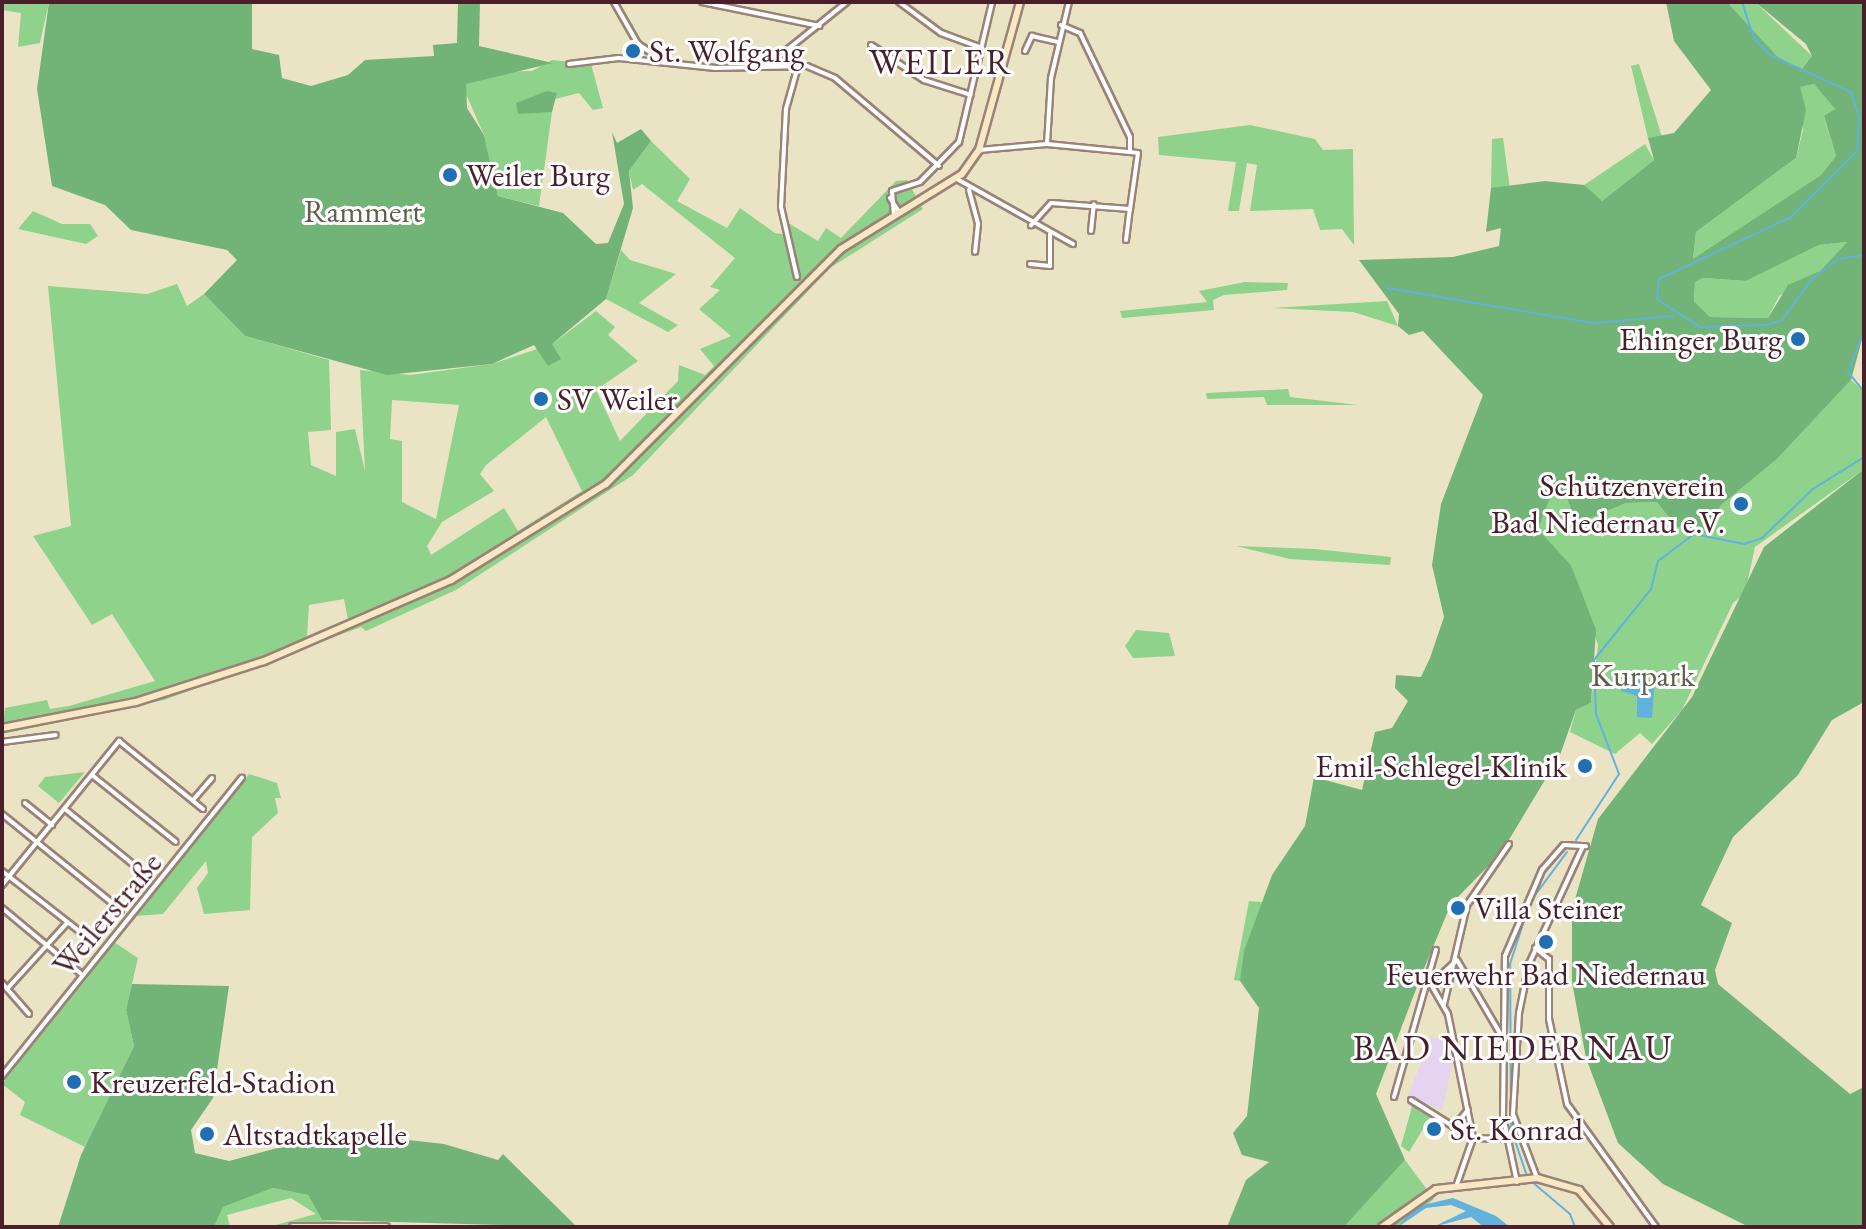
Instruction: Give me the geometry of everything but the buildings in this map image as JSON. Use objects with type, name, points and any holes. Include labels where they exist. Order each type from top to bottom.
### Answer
[{"type":"main road","points":[[2,728],[185,689],[360,623],[483,563],[625,469],[825,263],[896,213],[957,179],[979,150],[1020,2]]},
{"type":"main road","points":[[1382,1227],[1422,1194],[1457,1184],[1535,1179],[1579,1190],[1610,1227]]},
{"type":"main road","points":[[293,1227],[386,1227]]},
{"type":"street","points":[[614,2],[638,44],[662,60]]},
{"type":"street","points":[[702,2],[772,11],[820,26]]},
{"type":"street","points":[[768,65],[847,2]]},
{"type":"street","points":[[899,2],[941,33],[982,48]]},
{"type":"street","points":[[896,213],[890,198],[896,186],[920,182],[939,166],[959,142],[992,2]]},
{"type":"street","points":[[1047,144],[1057,42],[1069,2]]},
{"type":"street","points":[[1061,25],[1080,33],[1127,130],[1130,152]]},
{"type":"street","points":[[1025,51],[1032,36],[1057,42]]},
{"type":"street","points":[[871,45],[924,80],[971,95]]},
{"type":"street","points":[[569,64],[662,60],[715,68],[798,66],[835,78],[939,166]]},
{"type":"street","points":[[797,277],[781,207],[787,101],[798,66]]},
{"type":"street","points":[[979,150],[1047,144],[1138,153],[1126,240]]},
{"type":"street","points":[[957,179],[969,190],[1031,225],[1073,244]]},
{"type":"street","points":[[969,190],[978,224],[975,252]]},
{"type":"street","points":[[1031,225],[1051,203],[1130,209]]},
{"type":"street","points":[[1091,231],[1094,204]]},
{"type":"street","points":[[1030,264],[1050,266],[1050,234]]},
{"type":"street","points":[[2,742],[56,735]]},
{"type":"street","points":[[2,885],[119,741],[203,809]]},
{"type":"street","points":[[92,775],[176,842]]},
{"type":"street","name":"Weilerstraße","points":[[2,1076],[80,973],[183,857],[242,777]]},
{"type":"street","points":[[193,800],[212,778]]},
{"type":"street","points":[[25,803],[52,825]]},
{"type":"street","points":[[65,809],[150,878]]},
{"type":"street","points":[[2,814],[121,910]]},
{"type":"street","points":[[1444,1004],[1476,884],[1509,844]]},
{"type":"street","points":[[1520,1182],[1505,1139],[1502,1035],[1505,956],[1516,917],[1562,847],[1584,847],[1535,948],[1519,1013],[1513,1114],[1535,1179]]},
{"type":"street","points":[[2,871],[92,941]]},
{"type":"street","points":[[2,908],[80,973]]},
{"type":"street","points":[[7,989],[67,923]]},
{"type":"street","points":[[1535,948],[1549,959],[1549,1019],[1567,1104],[1656,1227]]},
{"type":"street","points":[[1394,1097],[1436,950]]},
{"type":"street","points":[[1440,976],[1457,960]]},
{"type":"street","points":[[1457,960],[1502,1035]]},
{"type":"street","points":[[1429,981],[1444,1004],[1473,1138],[1457,1184]]},
{"type":"street","points":[[2,983],[29,1014]]},
{"type":"street","points":[[1411,1100],[1454,1127],[1469,1110]]},
{"type":"street","points":[[1473,1138],[1505,1139]]},
{"type":"shaded area","points":[[1432,1036],[1451,1045],[1454,1057],[1442,1110],[1408,1096]]},
{"type":"green space","points":[[2,2],[49,2],[40,43],[18,47],[21,13],[2,10]]},
{"type":"green space","name":"Rammert","points":[[49,2],[252,2],[252,49],[279,55],[282,78],[311,86],[348,75],[365,60],[434,56],[433,45],[457,43],[458,2],[480,2],[479,46],[553,63],[466,84],[467,108],[484,135],[498,196],[563,213],[596,244],[608,243],[624,204],[612,132],[617,143],[641,129],[651,141],[629,171],[633,208],[606,299],[552,344],[561,359],[548,366],[534,345],[492,364],[387,375],[245,336],[204,294],[237,260],[227,250],[131,230],[105,205],[52,186],[37,89]]},
{"type":"green space","points":[[1666,2],[1727,2],[1777,56],[1801,70],[1812,56],[1806,44],[1755,2],[1864,2],[1864,332],[1851,380],[1777,459],[1720,506],[1711,535],[1676,526],[1657,502],[1626,503],[1577,524],[1564,491],[1554,488],[1538,529],[1571,565],[1596,630],[1591,703],[1576,710],[1560,755],[1501,853],[1451,904],[1423,971],[1376,1094],[1405,1160],[1344,1227],[1227,1227],[1246,1180],[1269,1162],[1242,1155],[1233,1133],[1247,1116],[1259,1008],[1240,981],[1244,951],[1272,875],[1305,826],[1314,777],[1362,790],[1375,732],[1392,728],[1408,701],[1395,688],[1396,675],[1421,677],[1430,658],[1444,617],[1432,565],[1441,504],[1483,395],[1423,331],[1409,335],[1398,326],[1399,314],[1359,260],[1453,257],[1499,246],[1501,228],[1486,232],[1491,188],[1545,181],[1584,185],[1602,201],[1654,160],[1648,138],[1674,133],[1711,90],[1674,41]],"holes":[[[1814,84],[1835,109],[1824,116],[1836,156],[1821,175],[1693,259],[1696,232],[1796,158],[1806,110],[1800,87]],[[1847,242],[1820,271],[1788,285],[1768,318],[1710,317],[1694,301],[1695,282],[1703,278],[1746,281],[1819,245]]]},
{"type":"green space","points":[[1727,2],[1755,2],[1812,56],[1801,70],[1777,56]]},
{"type":"green space","points":[[552,60],[591,64],[603,108],[593,110],[579,93],[555,99],[557,93],[525,111],[552,112],[539,206],[498,196],[484,135],[465,92],[466,84],[493,72],[532,71]]},
{"type":"green space","points":[[1639,64],[1662,137],[1648,138],[1631,66]]},
{"type":"green space","points":[[1814,84],[1835,109],[1824,117],[1836,156],[1821,175],[1693,260],[1696,232],[1796,158],[1803,130],[1799,87]]},
{"type":"green space","points":[[547,91],[557,93],[552,112],[518,114],[516,103]]},
{"type":"green space","points":[[1250,125],[1315,139],[1323,150],[1353,149],[1354,245],[1342,229],[1320,230],[1313,209],[1250,211],[1257,165],[1247,163],[1239,211],[1228,211],[1236,162],[1159,155],[1158,137]]},
{"type":"green space","points":[[1503,138],[1510,189],[1491,188],[1492,139]]},
{"type":"green space","points":[[651,141],[690,179],[677,201],[727,228],[740,208],[775,233],[786,235],[782,219],[818,241],[826,228],[841,238],[896,181],[907,180],[923,209],[830,268],[633,475],[456,590],[366,631],[361,627],[164,700],[2,734],[5,708],[47,700],[50,709],[69,706],[155,681],[112,614],[92,625],[33,536],[71,526],[48,286],[147,294],[177,284],[187,306],[204,294],[245,336],[329,360],[331,430],[308,432],[311,465],[336,476],[336,432],[355,429],[365,471],[360,370],[410,375],[492,364],[552,344],[596,311],[615,327],[608,335],[638,361],[596,390],[620,441],[678,381],[679,365],[705,375],[714,366],[700,349],[731,336],[699,309],[720,290],[710,287],[735,258],[642,184],[633,190],[629,171]],"holes":[[[392,400],[459,405],[436,519],[402,502],[402,441],[390,439]],[[546,417],[582,491],[518,531],[504,508],[431,555],[427,546],[442,522],[494,491],[480,474],[486,465]],[[344,599],[348,619],[307,636],[309,605]]]},
{"type":"green space","points":[[1645,144],[1654,160],[1602,201],[1586,191],[1584,185]]},
{"type":"green space","points":[[33,211],[62,224],[90,224],[98,236],[86,244],[18,229]]},
{"type":"green space","points":[[1847,242],[1820,271],[1779,296],[1768,318],[1710,317],[1694,301],[1695,282],[1703,278],[1746,281],[1819,245]]},
{"type":"green space","points":[[621,250],[630,260],[676,274],[639,303],[678,325],[668,332],[606,299]]},
{"type":"green space","points":[[1245,282],[1288,283],[1287,290],[1224,295],[1213,300],[1214,310],[1122,318],[1120,311],[1207,302],[1199,291]]},
{"type":"green space","points":[[1387,301],[1398,326],[1353,312],[1272,308]]},
{"type":"green space","name":"Kurpark","points":[[1851,380],[1864,392],[1864,469],[1755,547],[1745,593],[1733,603],[1682,710],[1652,744],[1640,733],[1615,754],[1570,732],[1576,710],[1591,703],[1598,645],[1571,565],[1538,529],[1554,487],[1564,490],[1577,524],[1626,503],[1657,502],[1711,534],[1720,506],[1777,459]]},
{"type":"green space","points":[[1288,389],[1290,397],[1358,405],[1267,405],[1264,397],[1207,399],[1206,393]]},
{"type":"green space","points":[[1864,469],[1864,702],[1832,720],[1798,775],[1733,837],[1701,905],[1732,923],[1715,970],[1718,984],[1850,1094],[1864,1087],[1864,1227],[1749,1227],[1663,1184],[1618,1143],[1586,1058],[1572,982],[1572,910],[1598,819],[1692,697],[1764,547]]},
{"type":"green space","points":[[1236,546],[1315,549],[1391,557],[1390,565],[1290,559]]},
{"type":"green space","points":[[1136,630],[1169,633],[1175,656],[1133,658],[1125,646]]},
{"type":"green space","points":[[85,772],[59,803],[38,786],[45,777]]},
{"type":"green space","points":[[249,774],[277,783],[281,798],[275,798],[278,813],[252,837],[250,910],[204,914],[197,888],[208,873],[206,861],[163,914],[136,916]]},
{"type":"green space","points":[[1249,901],[1262,902],[1240,981],[1234,980]]},
{"type":"green space","points":[[111,940],[138,958],[126,1010],[134,1046],[85,1147],[20,1115],[25,1102],[2,1084]]},
{"type":"green space","points":[[132,984],[229,986],[213,1098],[191,1130],[195,1153],[229,1161],[337,1132],[444,1144],[498,1160],[503,1154],[577,1227],[322,1220],[308,1195],[273,1188],[223,1207],[214,1227],[58,1227],[81,1155],[134,1046],[126,1010]]},
{"type":"green space","points":[[1413,1103],[1431,1116],[1409,1152],[1401,1146]]},
{"type":"green space","points":[[1405,1160],[1434,1199],[1398,1227],[1344,1227]]},
{"type":"green space","points":[[273,1188],[308,1195],[322,1220],[402,1227],[268,1227],[316,1214],[291,1198],[227,1215],[230,1227],[214,1227],[223,1207]]},
{"type":"water","points":[[1624,674],[1654,686],[1652,718],[1637,717],[1637,696],[1621,691]]},
{"type":"water","points":[[1453,1198],[1496,1216],[1510,1227],[1484,1227],[1471,1217],[1433,1227],[1466,1211],[1451,1205],[1426,1208],[1398,1227],[1414,1207]]},
{"type":"waterway","points":[[1742,2],[1754,38],[1770,55],[1851,92],[1859,117],[1857,151],[1791,217],[1659,279],[1657,299],[1700,327],[1766,325],[1781,321],[1812,279],[1839,259],[1864,255]]},
{"type":"waterway","points":[[1387,288],[1595,323],[1674,316]]},
{"type":"waterway","points":[[1864,331],[1848,372],[1864,392]]},
{"type":"waterway","points":[[1576,840],[1619,774],[1596,714],[1594,660],[1651,589],[1658,561],[1694,534],[1744,544],[1762,538],[1813,489],[1864,457]]},
{"type":"waterway","points":[[1527,1176],[1511,1129],[1510,964],[1530,902],[1567,852]]},
{"type":"waterway","points":[[1531,1181],[1570,1214],[1575,1227]]},
{"type":"place","name":"St. Wolfgang","points":[[633,51]]},
{"type":"place","name":"Weiler Burg","points":[[450,175]]},
{"type":"place","name":"Ehinger Burg","points":[[1798,339]]},
{"type":"place","name":"SV Weiler","points":[[541,399]]},
{"type":"place","name":"Schützenverein Bad Niedernau e.V.","points":[[1741,504]]},
{"type":"place","name":"Emil-Schlegel-Klinik","points":[[1585,766]]},
{"type":"place","name":"Villa Steiner","points":[[1458,908]]},
{"type":"place","name":"Feuerwehr Bad Niedernau","points":[[1546,942]]},
{"type":"place","name":"Kreuzerfeld-Stadion","points":[[74,1082]]},
{"type":"place","name":"St. Konrad","points":[[1434,1129]]},
{"type":"place","name":"Altstadtkapelle","points":[[207,1134]]},
{"type":"district","name":"WEILER","points":[[941,62]]},
{"type":"district","name":"BAD NIEDERNAU","points":[[1513,1048]]}]
